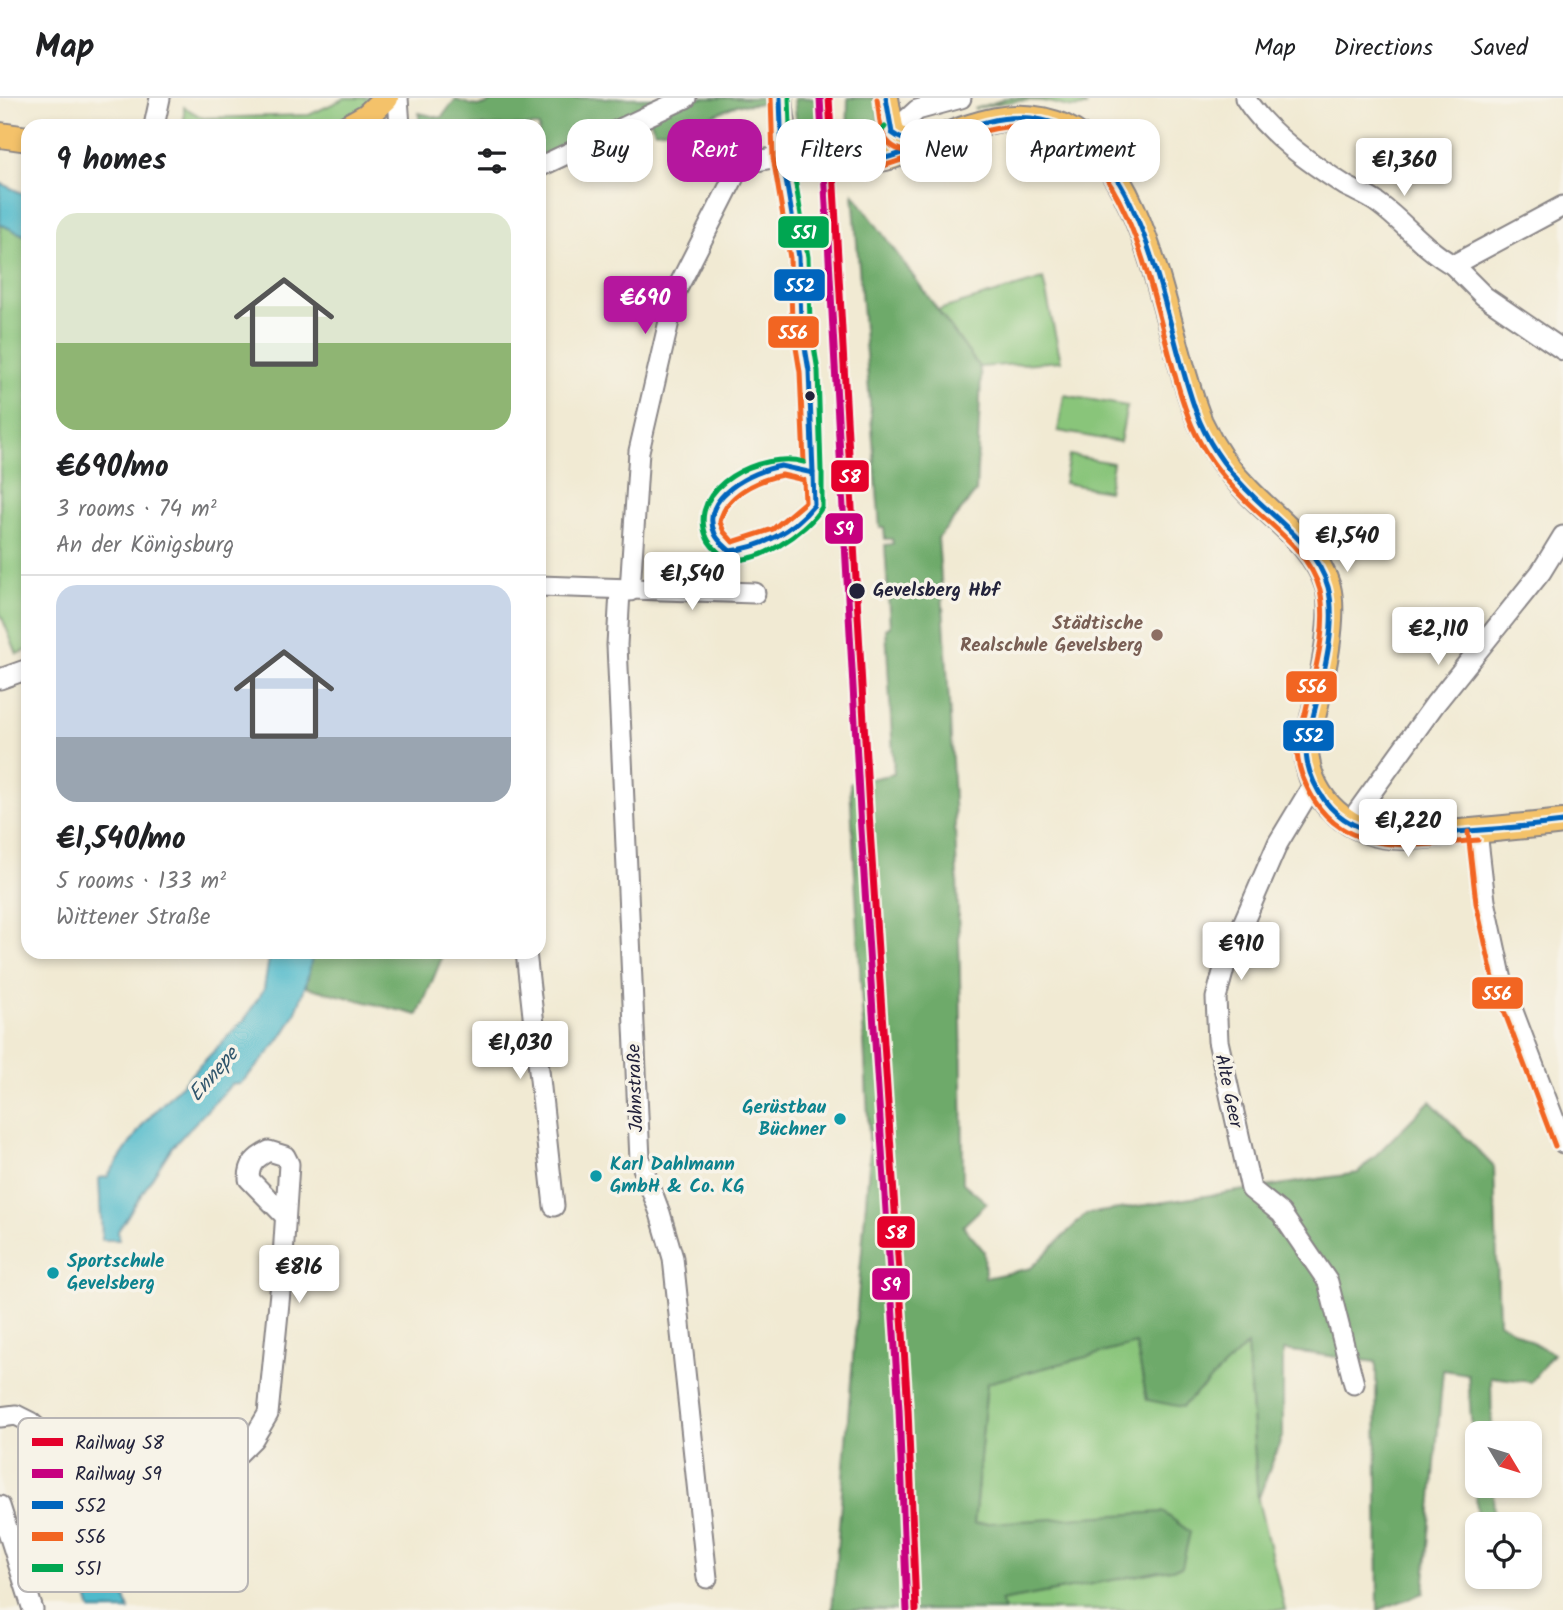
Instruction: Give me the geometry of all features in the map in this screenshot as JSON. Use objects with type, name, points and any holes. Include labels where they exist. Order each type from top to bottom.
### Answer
[{"type":"main road","points":[[362,119],[386,98]]},
{"type":"main road","points":[[780,98],[781,119]]},
{"type":"main road","points":[[886,143],[892,133],[888,98]]},
{"type":"main road","points":[[992,120],[1034,118],[1049,121],[1078,135],[1109,167],[1139,223],[1192,401],[1212,446],[1247,491],[1304,546],[1323,574],[1328,590],[1327,640],[1306,749],[1307,767],[1313,785],[1333,812],[1350,822],[1385,835],[1401,837],[1563,822]]},
{"type":"main road","points":[[892,133],[900,140]]},
{"type":"main road","points":[[0,135],[21,138]]},
{"type":"street","points":[[156,119],[160,98]]},
{"type":"street","points":[[398,98],[400,119]]},
{"type":"street","points":[[546,164],[686,98]]},
{"type":"street","points":[[888,98],[917,110]]},
{"type":"street","points":[[892,133],[917,110],[961,98]]},
{"type":"street","points":[[1245,98],[1278,134],[1307,159],[1346,186],[1376,201],[1405,224],[1431,253],[1453,265],[1484,296],[1563,350]]},
{"type":"street","name":"Jahnstraße","points":[[707,1578],[673,1258],[640,1160],[617,645],[639,451],[676,291],[737,171],[776,149]]},
{"type":"street","points":[[1453,265],[1563,206]]},
{"type":"street","points":[[1350,822],[1435,704],[1541,572],[1563,536]]},
{"type":"street","points":[[546,586],[755,593]]},
{"type":"street","points":[[0,679],[21,672]]},
{"type":"street","name":"Alte Geer","points":[[1313,785],[1278,843],[1225,965],[1216,998],[1217,1041],[1251,1189],[1281,1213],[1328,1282],[1354,1384]]},
{"type":"street","points":[[1477,831],[1485,901],[1503,985],[1563,1143]]},
{"type":"street","points":[[527,959],[554,1206]]},
{"type":"street","points":[[248,1444],[268,1414],[282,1272],[284,1216]]},
{"type":"street","points":[[0,1416],[16,1415],[22,1418]]},
{"type":"street","points":[[0,1506],[18,1563]]},
{"type":"street","points":[[27,1592],[33,1610]]},
{"type":"green space","points":[[345,98],[375,98],[347,119],[184,119],[184,107],[203,118],[309,115]]},
{"type":"green space","points":[[494,98],[772,98],[772,103],[737,105],[704,119],[695,115],[689,119],[667,119],[667,130],[655,131],[653,119],[650,119],[645,109],[624,119],[567,119],[567,146],[546,156],[546,119],[419,119],[419,113],[441,118],[455,100],[471,105],[485,105]]},
{"type":"green space","points":[[794,98],[823,98],[825,119],[796,119]]},
{"type":"green space","points":[[848,98],[878,98],[878,119],[848,119]]},
{"type":"green space","points":[[1008,98],[1071,98],[1079,99],[1086,106],[1074,108],[1042,101],[1025,101],[974,109]]},
{"type":"green space","points":[[853,193],[979,367],[981,376],[976,492],[938,538],[956,860],[963,1183],[987,1203],[963,1226],[984,1251],[985,1278],[1031,1268],[1086,1214],[1358,1173],[1430,1101],[1494,1167],[1499,1322],[1553,1354],[1531,1382],[1491,1377],[1492,1421],[1471,1421],[1468,1374],[1443,1370],[1424,1593],[1378,1610],[1376,1362],[1283,1350],[1283,1434],[1258,1500],[1247,1345],[1182,1407],[1147,1400],[1136,1344],[987,1383],[974,1524],[1163,1512],[1190,1532],[1182,1567],[1001,1601],[1004,1610],[832,1610],[870,1153],[850,783],[894,774],[886,628],[890,627],[885,545],[893,544],[892,539],[885,539],[884,528],[880,528]]},
{"type":"green space","points":[[0,224],[21,234],[21,653],[17,654],[0,613]]},
{"type":"green space","points":[[1043,279],[1061,361],[979,367],[938,310]]},
{"type":"green space","points":[[1064,395],[1127,406],[1120,442],[1058,431]]},
{"type":"green space","points":[[1069,455],[1113,463],[1108,491],[1064,483]]},
{"type":"green space","points":[[312,959],[441,959],[418,1015],[306,987]]},
{"type":"green space","points":[[1136,1343],[1147,1400],[1247,1345],[1258,1500],[1285,1610],[1004,1610],[1000,1601],[1182,1567],[974,1525],[987,1383]]},
{"type":"green space","points":[[1476,1498],[1493,1498],[1494,1512],[1477,1512]]},
{"type":"water","points":[[0,183],[21,193],[21,234],[0,224]]},
{"type":"water","name":"Ennepe","points":[[269,959],[311,959],[303,994],[280,1039],[240,1084],[232,1084],[172,1147],[118,1231],[119,1240],[102,1240],[99,1178],[107,1177],[144,1123],[245,1019],[264,989]]},
{"type":"water","points":[[86,1592],[123,1592],[129,1610],[91,1610]]},
{"type":"rail line","name":"S9","points":[[820,98],[861,829],[899,1409],[907,1610]]},
{"type":"rail line","name":"S8","points":[[829,98],[870,829],[908,1409],[916,1610]]},
{"type":"transit line","name":"556","points":[[771,98],[773,157],[790,258],[792,323],[800,372],[804,462]]},
{"type":"transit line","name":"552","points":[[780,98],[782,156],[799,257],[801,323],[809,371],[813,473]]},
{"type":"transit line","name":"551","points":[[789,98],[791,155],[808,257],[810,322],[818,371],[821,471]]},
{"type":"transit line","name":"552","points":[[886,98],[892,133],[900,138]]},
{"type":"transit line","name":"556","points":[[877,99],[883,134],[892,146],[900,150]]},
{"type":"transit line","name":"552","points":[[886,158],[983,123],[1022,118],[1042,120],[1079,136],[1108,165],[1130,203],[1148,248],[1187,386],[1211,444],[1239,482],[1308,549],[1328,587],[1331,605],[1329,644],[1306,755],[1313,781],[1333,810],[1366,830],[1386,834],[1427,835],[1563,822]]},
{"type":"transit line","name":"556","points":[[886,165],[967,136],[998,128],[1028,127],[1058,134],[1087,154],[1110,185],[1129,222],[1180,392],[1197,436],[1208,456],[1229,483],[1308,563],[1320,590],[1323,621],[1321,637],[1297,749],[1300,769],[1314,800],[1329,819],[1347,831],[1367,839],[1388,844],[1411,845],[1478,840]]},
{"type":"transit line","name":"551","points":[[804,462],[787,460],[749,467],[717,488],[707,503],[703,520],[707,538],[714,549],[725,558],[737,560],[765,553],[793,537],[822,507],[822,474]]},
{"type":"transit line","name":"552","points":[[781,466],[813,473],[814,505],[797,523],[766,542],[730,551],[715,534],[712,521],[714,508],[731,488],[743,480],[781,466]]},
{"type":"transit line","name":"556","points":[[782,475],[804,480],[805,502],[773,529],[733,542],[720,522],[728,504],[753,485],[782,475]]},
{"type":"transit line","name":"556","points":[[1468,832],[1476,903],[1495,987],[1555,1146]]},
{"type":"place","name":"Gevelsberg Hbf","points":[[857,591]]},
{"type":"place","name":"Städtische Realschule Gevelsberg","points":[[1157,635]]},
{"type":"place","name":"Gerüstbau Büchner","points":[[840,1119]]},
{"type":"place","name":"Karl Dahlmann GmbH & Co. KG","points":[[596,1176]]},
{"type":"place","name":"Sportschule Gevelsberg","points":[[53,1273]]}]
